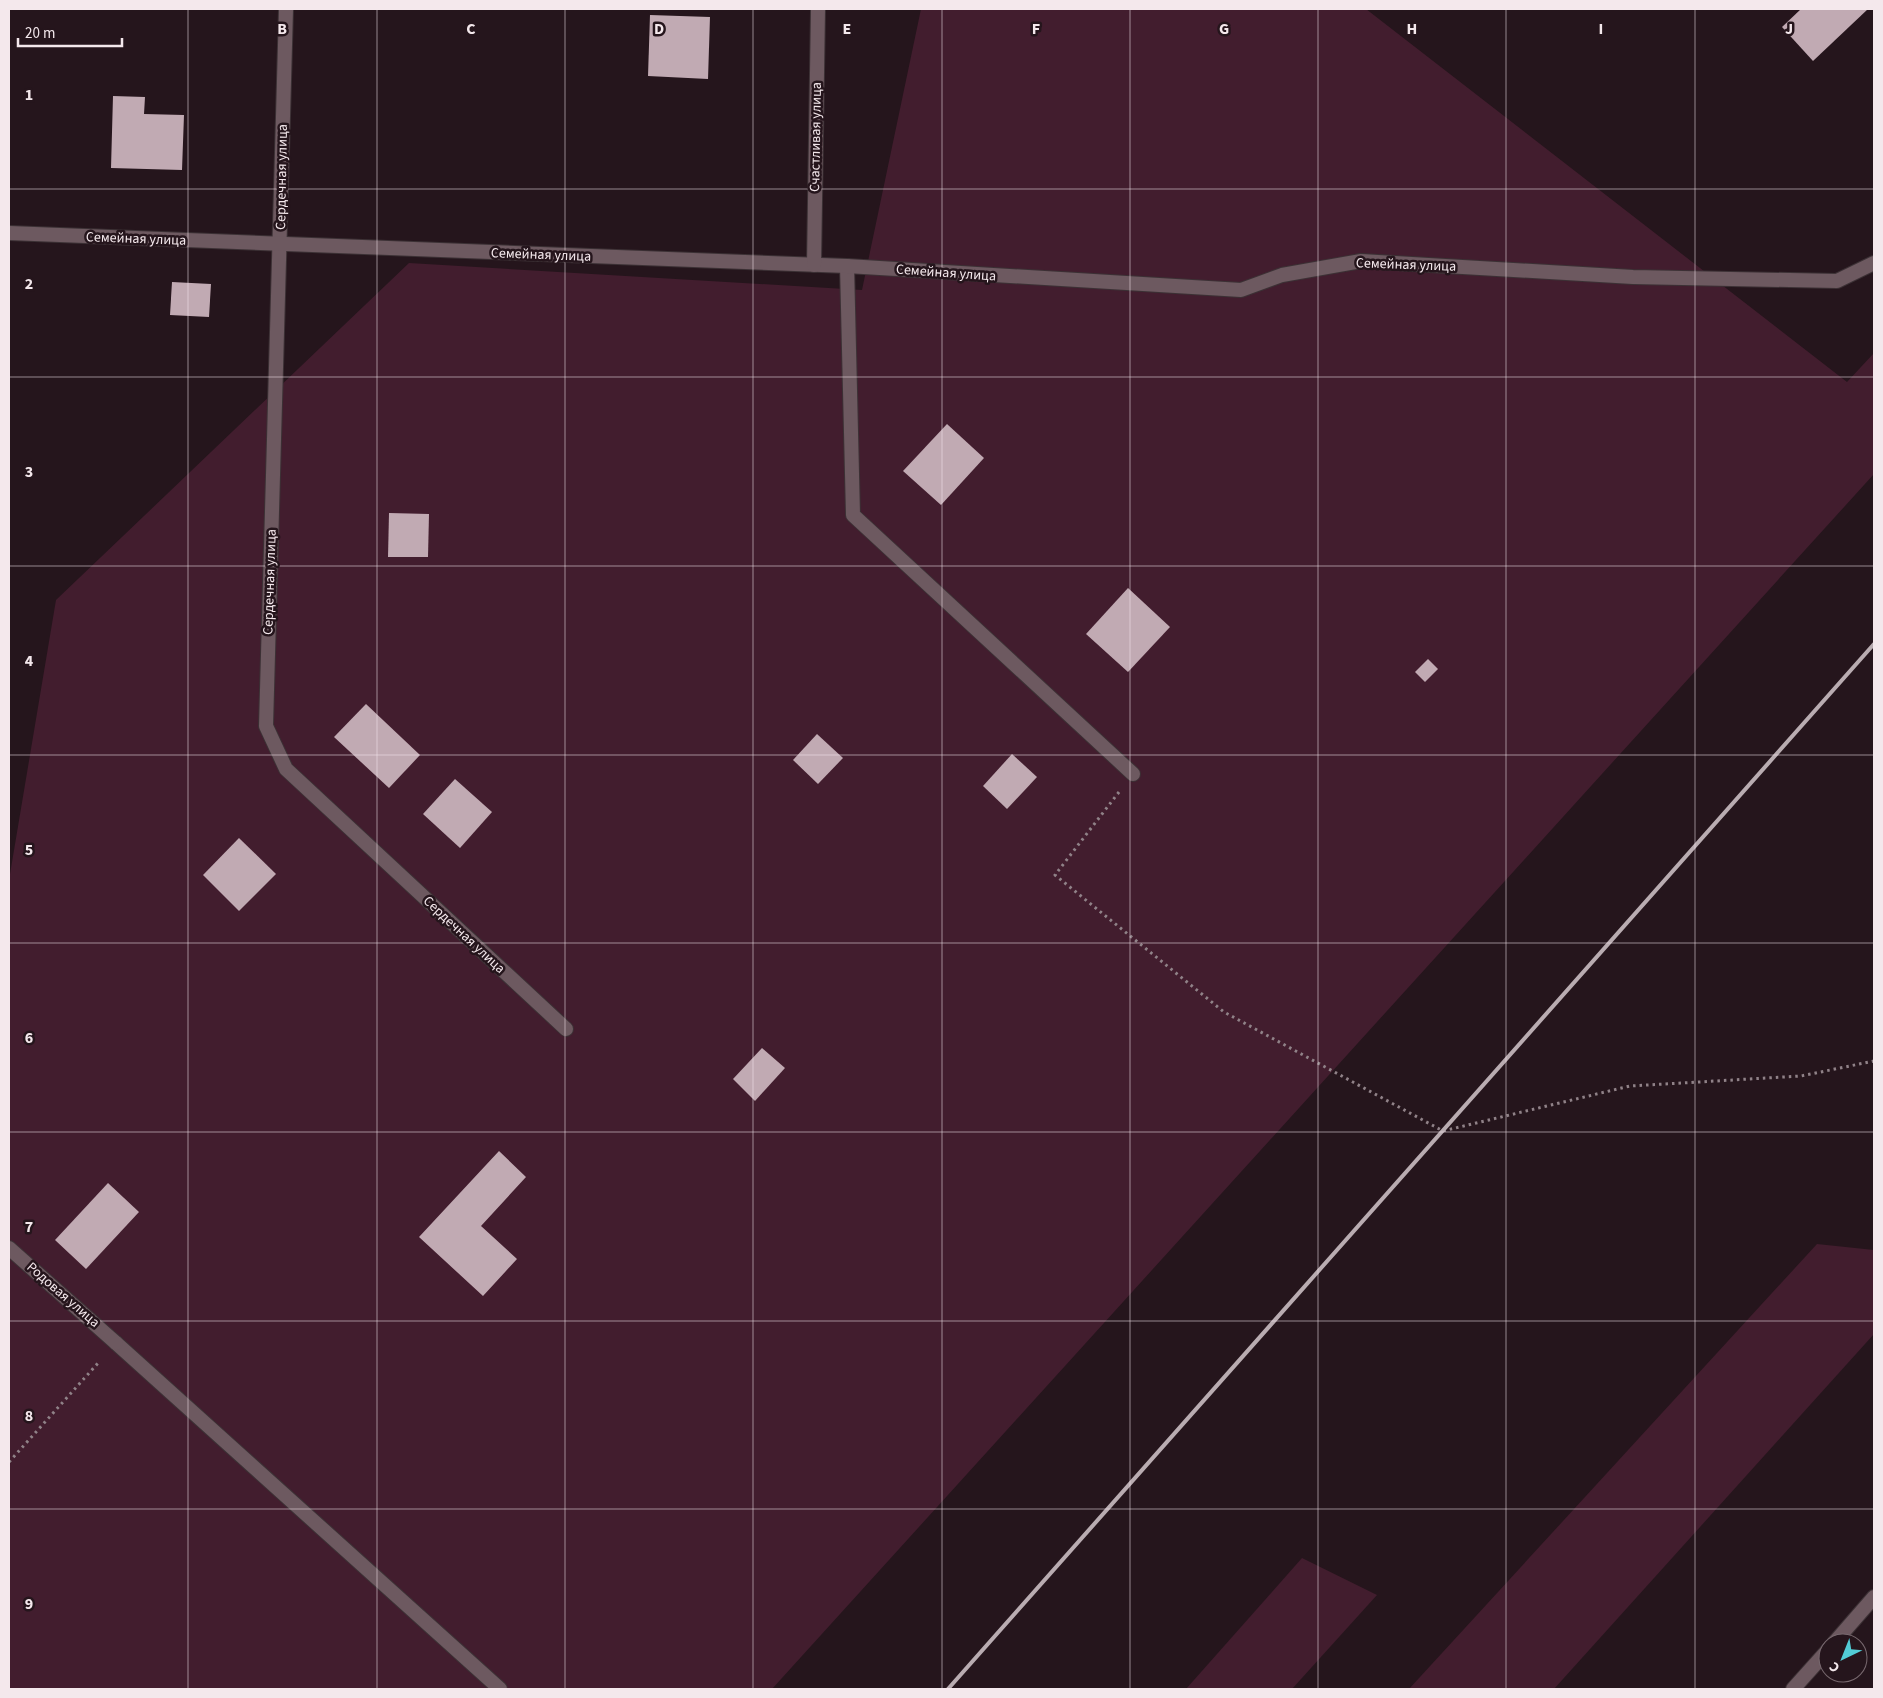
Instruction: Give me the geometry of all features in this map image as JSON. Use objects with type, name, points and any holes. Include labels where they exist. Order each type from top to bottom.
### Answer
[{"type":"street","name":"Сердечная улица","points":[[286,9],[266,726],[286,769],[566,1029]]},
{"type":"street","name":"Счастливая улица","points":[[814,265],[818,9]]},
{"type":"street","name":"Семейная улица","points":[[9,233],[847,266],[1241,290],[1282,275],[1361,261],[1633,277],[1837,281],[1874,263]]},
{"type":"street","points":[[847,266],[853,515],[1133,774]]},
{"type":"street","name":"Родовая улица","points":[[9,1248],[500,1689]]},
{"type":"street","points":[[1843,1633],[1874,1597]]},
{"type":"street","points":[[1793,1689],[1818,1661]]},
{"type":"path","points":[[1133,774],[1055,874],[1224,1012],[1443,1131],[1630,1086],[1801,1076],[1874,1061]]},
{"type":"path","points":[[9,1462],[116,1343]]},
{"type":"shaded area","points":[[921,9],[1366,9],[1847,382],[1874,353],[1874,474],[772,1689],[9,1689],[9,880],[56,600],[409,263],[862,290]]},
{"type":"shaded area","points":[[1817,1244],[1874,1250],[1874,1334],[1554,1689],[1409,1689]]},
{"type":"shaded area","points":[[1302,1558],[1377,1595],[1292,1689],[1186,1689]]},
{"type":"building","points":[[1801,9],[1868,9],[1813,61],[1782,27]]},
{"type":"building","points":[[650,15],[710,17],[708,79],[648,76]]},
{"type":"building","points":[[113,96],[145,97],[144,114],[184,115],[182,170],[111,168]]},
{"type":"building","points":[[172,282],[211,284],[209,317],[170,315]]},
{"type":"building","points":[[947,424],[984,458],[941,505],[903,471]]},
{"type":"building","points":[[389,513],[429,514],[428,557],[388,557]]},
{"type":"building","points":[[1128,588],[1170,627],[1128,672],[1086,634]]},
{"type":"building","points":[[1428,659],[1438,669],[1425,682],[1415,672]]},
{"type":"building","points":[[366,704],[420,755],[389,788],[334,737]]},
{"type":"building","points":[[817,734],[843,758],[818,784],[793,760]]},
{"type":"building","points":[[1012,754],[1037,777],[1007,809],[983,786]]},
{"type":"building","points":[[455,779],[492,812],[460,848],[423,814]]},
{"type":"building","points":[[239,838],[276,874],[239,911],[203,875]]},
{"type":"building","points":[[762,1048],[785,1068],[755,1101],[733,1079]]},
{"type":"building","points":[[499,1151],[526,1177],[481,1226],[517,1259],[483,1296],[419,1237]]},
{"type":"building","points":[[108,1183],[139,1212],[86,1269],[55,1240]]},
{"type":"railway","points":[[948,1689],[1874,644]]}]
